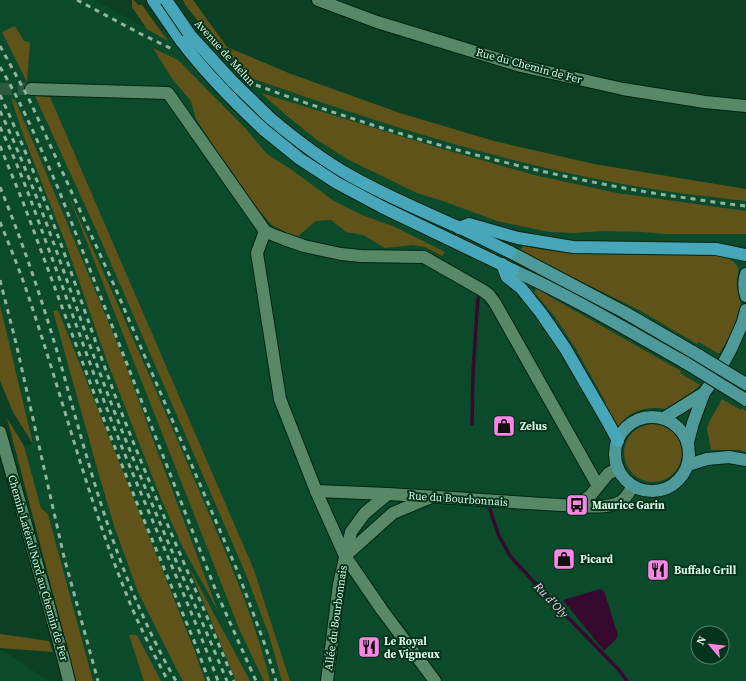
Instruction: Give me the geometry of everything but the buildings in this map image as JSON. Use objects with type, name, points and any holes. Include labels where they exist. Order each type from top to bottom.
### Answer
[{"type":"highway","points":[[153,0],[182,42],[217,84],[280,144],[337,183],[382,207],[508,267],[507,277],[521,288],[541,313],[565,348],[618,441]]},
{"type":"highway","name":"Avenue de Melun","points":[[166,0],[190,35],[232,81],[270,118],[313,152],[350,176],[510,252]]},
{"type":"highway","points":[[460,228],[469,224],[518,238],[573,248],[716,249],[746,255]]},
{"type":"main road","points":[[510,252],[624,312],[746,384]]},
{"type":"main road","points":[[508,267],[540,282],[686,363],[746,400]]},
{"type":"main road","points":[[746,274],[744,279],[746,296]]},
{"type":"main road","points":[[688,442],[704,393],[731,350],[743,322],[746,310]]},
{"type":"main road","points":[[731,350],[746,333]]},
{"type":"main road","points":[[664,418],[704,393]]},
{"type":"main road","points":[[653,416],[664,418],[679,427],[686,436],[690,453],[688,465],[684,474],[670,487],[660,490],[650,491],[633,486],[622,475],[618,468],[616,450],[618,441],[623,431],[632,423],[642,418],[653,416]]},
{"type":"main road","points":[[688,465],[707,459],[729,457],[746,460]]},
{"type":"street","name":"Rue du Chemin de Fer","points":[[318,0],[377,22],[521,66],[623,89],[705,102],[746,106]]},
{"type":"street","points":[[31,89],[168,93],[265,231],[298,244],[341,254],[361,256],[424,257],[482,290],[489,295],[505,320],[598,486]]},
{"type":"street","points":[[265,231],[257,253],[280,399],[316,491],[345,556],[382,610],[435,681]]},
{"type":"street","name":"Chemin Latéral Nord au Chemin de Fer","points":[[0,432],[69,681]]},
{"type":"street","points":[[577,505],[590,496],[608,474],[618,468]]},
{"type":"street","name":"Rue du Bourbonnais","points":[[316,491],[431,496],[500,502],[577,505],[591,507],[610,505],[620,502],[633,486]]},
{"type":"street","points":[[345,556],[351,532],[365,513],[388,494]]},
{"type":"street","points":[[345,556],[393,513],[431,496]]},
{"type":"street","name":"Allée du Bourbonnais","points":[[327,681],[339,584],[345,556]]},
{"type":"shaded area","points":[[0,0],[94,0],[142,26],[218,43],[291,74],[401,114],[494,141],[594,164],[746,189],[746,681],[93,681],[48,514],[41,508],[24,446],[33,444],[0,305]]},
{"type":"shaded area","points":[[132,0],[134,0],[138,5],[142,5],[168,41],[147,29],[132,7]]},
{"type":"shaded area","points":[[183,0],[193,0],[227,47],[291,74],[400,113],[494,141],[594,164],[746,189],[746,201],[638,187],[528,164],[389,124],[251,78],[250,75],[237,65],[234,65],[186,6]]},
{"type":"shaded area","points":[[15,26],[24,41],[30,42],[27,82],[2,32]]},
{"type":"shaded area","points":[[153,48],[178,60],[245,128],[267,154],[292,170],[334,201],[362,215],[395,227],[445,252],[442,256],[425,247],[413,245],[385,248],[363,235],[346,232],[331,220],[316,221],[297,237],[272,225],[247,197],[196,119],[191,101],[173,80]]},
{"type":"shaded area","points":[[261,93],[436,147],[534,175],[617,193],[746,211],[746,234],[666,234],[604,231],[574,233],[549,232],[497,221],[417,193],[349,160],[317,140]]},
{"type":"shaded area","points":[[35,96],[50,97],[254,570],[290,681],[282,681],[269,635],[245,572],[99,236]]},
{"type":"shaded area","points":[[11,98],[15,100],[122,355],[218,611],[182,546],[160,496],[107,361],[66,244],[24,137]]},
{"type":"shaded area","points":[[67,192],[150,377],[228,560],[256,632],[270,681],[264,681],[240,631]]},
{"type":"shaded area","points":[[524,246],[573,253],[706,254],[724,257],[733,261],[738,268],[737,284],[741,310],[738,322],[719,354],[699,342],[697,344],[639,310],[523,253],[521,249]]},
{"type":"shaded area","points":[[536,289],[540,289],[547,295],[681,371],[680,373],[700,385],[686,398],[673,407],[668,409],[647,408],[636,412],[626,418],[619,427],[604,406],[606,403],[576,349],[555,317],[535,293]]},
{"type":"shaded area","points":[[0,305],[33,444],[13,412],[0,381]]},
{"type":"shaded area","points":[[58,310],[194,649],[205,681],[183,681],[138,592],[115,529],[99,475],[53,311]]},
{"type":"shaded area","points":[[722,399],[741,410],[742,408],[746,411],[746,452],[740,450],[711,450],[707,429],[709,422]]},
{"type":"shaded area","points":[[7,418],[24,446],[41,508],[48,514],[93,681],[76,681]]},
{"type":"shaded area","points":[[653,424],[669,429],[677,437],[682,453],[677,469],[669,477],[653,482],[637,477],[629,469],[624,453],[629,437],[637,429]]},
{"type":"shaded area","points":[[189,567],[250,681],[236,681]]},
{"type":"shaded area","points":[[600,589],[604,591],[618,635],[604,651],[563,600]]},
{"type":"shaded area","points":[[0,634],[49,641],[53,652],[0,648]]},
{"type":"shaded area","points":[[129,635],[137,635],[161,681],[144,681]]},
{"type":"shaded area","points":[[0,650],[2,650],[47,681],[0,681]]},
{"type":"waterway","name":"Ru d'Oly","points":[[472,424],[473,372],[478,298]]},
{"type":"waterway","name":"Ru d'Oly","points":[[490,510],[499,536],[510,556],[618,669],[627,681]]},
{"type":"tunnel","points":[[0,89],[31,89]]},
{"type":"railway","points":[[77,0],[172,49]]},
{"type":"railway","points":[[0,46],[28,97],[114,285],[237,570],[265,645],[276,681]]},
{"type":"railway","points":[[0,67],[24,111],[58,188],[216,591],[256,681]]},
{"type":"railway","points":[[256,85],[305,103],[405,135],[506,162],[608,185],[659,194],[746,206]]},
{"type":"railway","points":[[0,95],[33,172],[63,249],[119,406],[161,510],[234,681]]},
{"type":"railway","points":[[0,111],[46,221],[113,408],[227,681]]},
{"type":"railway","points":[[0,127],[30,198],[120,443],[218,681]]},
{"type":"railway","points":[[0,146],[23,202],[101,412],[209,681]]},
{"type":"railway","points":[[0,187],[24,250],[46,315],[106,520],[130,586],[144,619],[176,681]]},
{"type":"railway","points":[[0,222],[28,294],[98,518],[134,612],[168,681]]},
{"type":"railway","points":[[0,280],[16,343],[64,557],[98,681]]},
{"type":"place","name":"Zelus","points":[[504,426]]},
{"type":"place","name":"Maurice Garin","points":[[577,505]]},
{"type":"place","name":"Picard","points":[[564,559]]},
{"type":"place","name":"Buffalo Grill","points":[[658,570]]},
{"type":"place","name":"Le Royal de Vigneux","points":[[369,647]]}]
